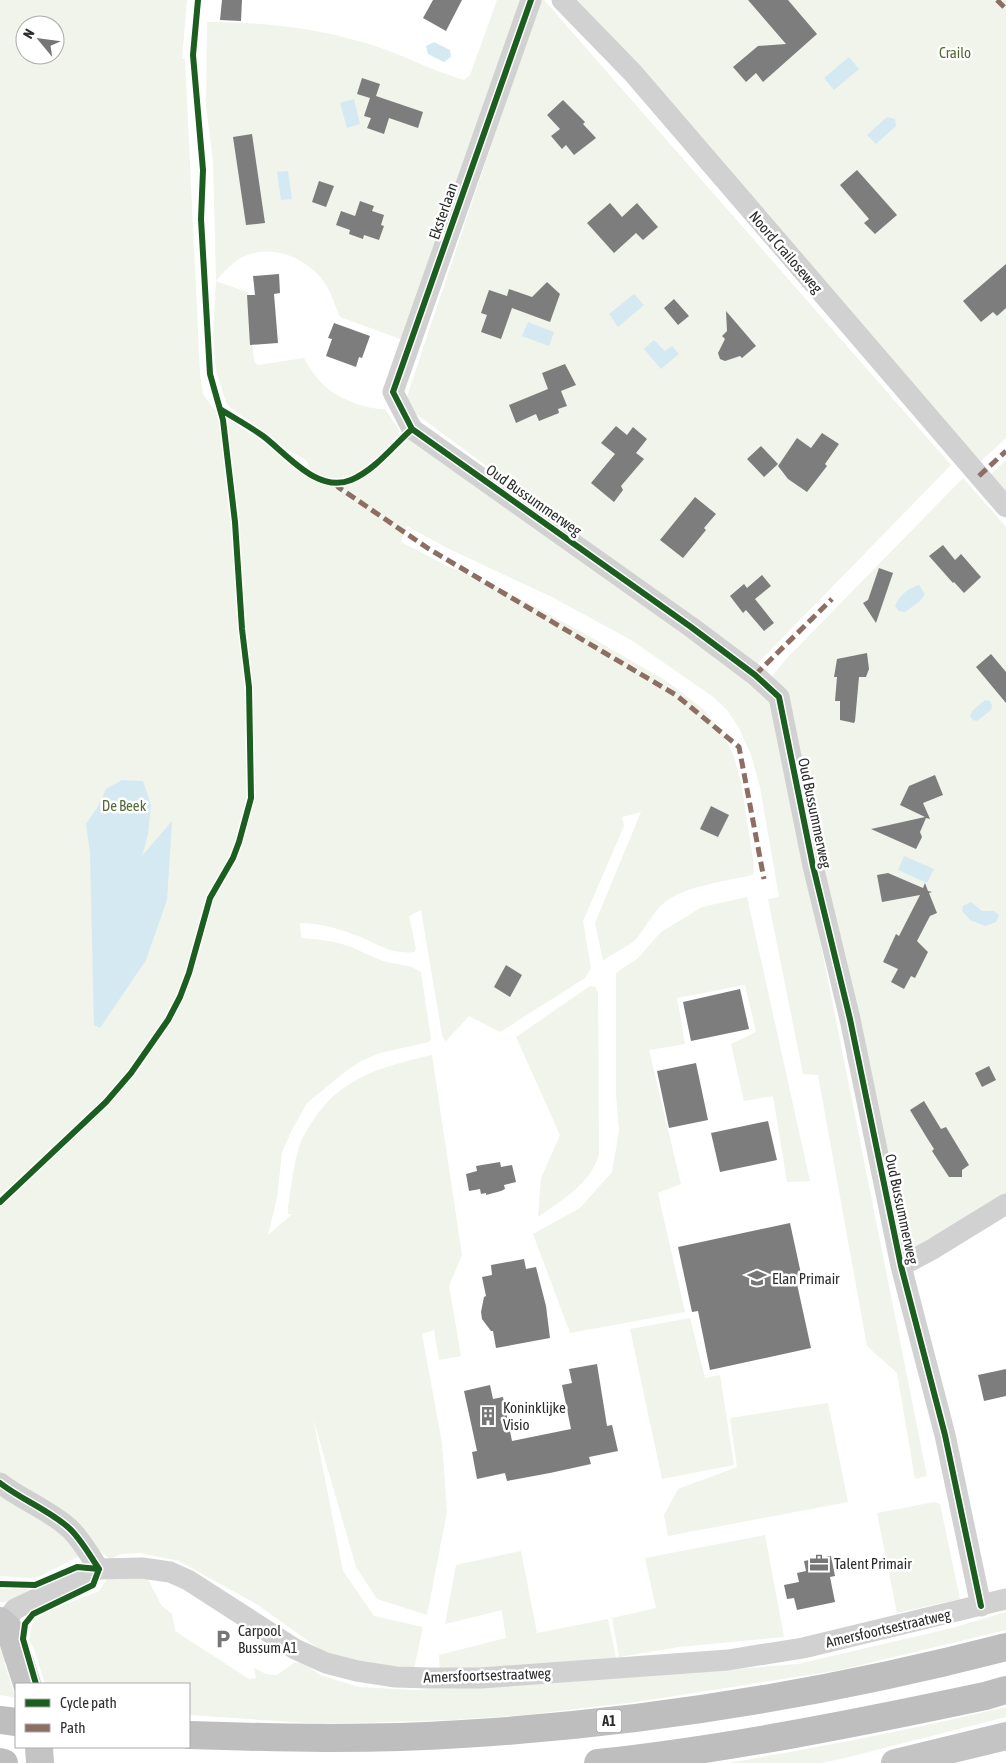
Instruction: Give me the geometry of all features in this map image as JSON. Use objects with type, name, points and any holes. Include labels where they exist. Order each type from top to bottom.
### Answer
[{"type":"highway","name":"A1","points":[[190,1735],[307,1738],[433,1736],[554,1727],[653,1716],[821,1689],[904,1672],[1006,1646]]},
{"type":"highway","points":[[598,1763],[669,1756],[827,1730],[1006,1690]]},
{"type":"highway","points":[[0,1720],[15,1722]]},
{"type":"highway","points":[[0,1762],[4,1763]]},
{"type":"main road","points":[[2,1622],[11,1634],[26,1679]]},
{"type":"main road","points":[[895,1763],[1006,1736]]},
{"type":"main road","points":[[39,1748],[40,1763]]},
{"type":"street","name":"Eksterlaan","points":[[412,429],[393,392],[531,0]]},
{"type":"street","name":"Noord Crailoseweg","points":[[562,0],[633,73],[1006,507]]},
{"type":"street","name":"Oud Bussummerweg","points":[[412,429],[698,633],[755,675],[778,697],[813,866],[850,1019],[901,1266],[945,1436],[981,1606]]},
{"type":"street","points":[[901,1266],[1006,1204]]},
{"type":"street","points":[[0,1483],[47,1512],[70,1529],[99,1569]]},
{"type":"street","name":"Amersfoortsestraatweg","points":[[2,1622],[15,1609],[99,1569],[142,1568],[170,1572],[188,1580],[295,1648],[326,1663],[357,1671],[396,1677],[481,1678],[728,1660],[803,1648],[1006,1599]]},
{"type":"green space","name":"De Beek","points":[[0,0],[187,0],[182,59],[185,59],[200,374],[203,394],[213,408],[276,451],[302,472],[319,482],[333,485],[354,483],[378,466],[410,436],[438,453],[772,700],[927,1476],[915,1479],[897,1373],[867,1346],[818,1075],[803,1074],[768,899],[779,897],[760,787],[751,755],[739,728],[727,710],[712,696],[631,640],[552,597],[449,549],[407,526],[401,542],[447,566],[500,588],[587,635],[668,682],[703,709],[722,731],[734,757],[741,782],[754,865],[753,875],[694,888],[672,897],[656,911],[635,940],[603,961],[595,923],[641,812],[622,817],[624,826],[583,921],[591,968],[585,978],[500,1032],[469,1016],[446,1041],[442,1035],[421,910],[409,916],[416,949],[414,952],[406,953],[392,950],[337,929],[322,925],[300,923],[301,938],[345,945],[382,961],[409,967],[421,972],[431,1039],[429,1042],[380,1053],[363,1060],[346,1071],[307,1103],[282,1152],[277,1198],[268,1235],[292,1214],[288,1214],[288,1207],[295,1164],[306,1131],[318,1113],[342,1089],[356,1080],[399,1063],[432,1055],[462,1255],[449,1286],[461,1356],[439,1360],[434,1330],[422,1334],[442,1443],[447,1512],[427,1615],[377,1599],[356,1567],[313,1418],[343,1571],[374,1616],[423,1627],[414,1669],[382,1669],[329,1656],[258,1605],[179,1561],[140,1553],[121,1554],[110,1559],[0,1473]]},
{"type":"green space","points":[[497,0],[521,0],[403,340],[340,317],[330,292],[322,279],[306,264],[287,255],[266,251],[245,256],[233,263],[216,281],[213,161],[206,106],[207,22],[251,23],[317,31],[381,48],[464,80],[470,75]]},
{"type":"green space","points":[[540,0],[544,0],[951,465],[756,665],[412,411],[406,399]]},
{"type":"green space","name":"Crailo","points":[[575,0],[1006,0],[1006,438],[978,464]]},
{"type":"green space","points":[[216,281],[247,292],[254,361],[258,365],[304,358],[311,370],[332,391],[362,406],[385,409],[400,431],[373,463],[355,475],[336,480],[313,473],[306,460],[289,451],[227,405],[216,371],[213,334]]},
{"type":"green space","points":[[1006,460],[1006,496],[989,476]]},
{"type":"green space","points":[[963,478],[1006,527],[1006,1196],[909,1257],[770,679],[786,659]]},
{"type":"green space","points":[[747,897],[810,1181],[787,1182],[773,1096],[744,1101],[731,1044],[756,1032],[745,985],[677,998],[685,1044],[649,1050],[681,1184],[658,1193],[685,1312],[570,1333],[533,1234],[580,1208],[612,1172],[619,1131],[616,1094],[616,973],[638,958],[661,932],[702,907]]},
{"type":"green space","points":[[590,986],[595,987],[598,992],[599,1155],[589,1175],[582,1183],[538,1217],[541,1178],[560,1135],[516,1037]]},
{"type":"green space","points":[[690,1318],[705,1378],[720,1375],[734,1465],[662,1479],[630,1329]]},
{"type":"green space","points":[[828,1403],[848,1502],[668,1536],[664,1515],[678,1489],[737,1467],[730,1418]]},
{"type":"green space","points":[[0,1495],[67,1535],[77,1550],[78,1557],[38,1577],[0,1576]]},
{"type":"green space","points":[[934,1502],[940,1504],[960,1599],[897,1613],[877,1513]]},
{"type":"green space","points":[[765,1535],[784,1637],[679,1647],[619,1657],[612,1618],[656,1608],[645,1558]]},
{"type":"green space","points":[[521,1551],[537,1633],[608,1619],[616,1658],[440,1672],[439,1655],[506,1638],[502,1610],[445,1624],[456,1565]]},
{"type":"green space","points":[[108,1577],[147,1577],[161,1605],[172,1614],[175,1631],[249,1679],[256,1678],[254,1668],[266,1674],[277,1675],[294,1663],[303,1662],[320,1675],[359,1687],[413,1690],[542,1684],[798,1664],[952,1628],[1006,1612],[1006,1630],[840,1670],[636,1702],[525,1715],[452,1720],[321,1724],[190,1715],[190,1683],[45,1683],[34,1649],[29,1640],[32,1624],[45,1612],[99,1591]]},
{"type":"green space","points":[[0,1587],[36,1588],[13,1601],[0,1602]]},
{"type":"green space","points":[[0,1637],[13,1658],[4,1663],[15,1698],[0,1695]]},
{"type":"green space","points":[[1006,1707],[1006,1717],[821,1763],[728,1763],[937,1723]]},
{"type":"water","points":[[434,42],[450,50],[451,57],[444,62],[428,54],[426,46]]},
{"type":"water","points":[[849,57],[859,69],[834,90],[824,78]]},
{"type":"water","points":[[354,99],[360,124],[347,128],[340,103]]},
{"type":"water","points":[[887,117],[895,119],[896,126],[876,144],[867,135]]},
{"type":"water","points":[[288,171],[292,199],[281,200],[277,172]]},
{"type":"water","points":[[634,294],[644,305],[618,327],[609,314]]},
{"type":"water","points":[[528,322],[554,332],[549,346],[522,336]]},
{"type":"water","points":[[654,340],[665,351],[672,346],[679,354],[661,369],[644,349]]},
{"type":"water","points":[[919,585],[925,594],[920,601],[905,612],[899,611],[895,606],[899,599],[908,590]]},
{"type":"water","points":[[985,700],[990,701],[992,705],[991,710],[977,721],[973,720],[970,716],[972,711]]},
{"type":"water","points":[[122,780],[143,781],[151,805],[148,834],[142,856],[172,821],[167,900],[146,960],[100,1028],[94,1025],[90,853],[86,824],[97,808],[106,789]]},
{"type":"water","points":[[904,856],[934,869],[927,883],[898,870]]},
{"type":"water","points":[[971,902],[982,911],[994,911],[999,915],[996,922],[985,926],[970,920],[962,911],[963,906]]},
{"type":"building","points":[[222,0],[242,0],[241,21],[220,20]]},
{"type":"building","points":[[433,0],[462,0],[446,31],[423,18]]},
{"type":"building","points":[[748,0],[788,0],[817,34],[763,82],[756,73],[746,82],[733,67],[758,46],[786,44]]},
{"type":"building","points":[[362,78],[380,84],[376,96],[423,112],[418,128],[389,118],[384,134],[367,128],[371,118],[364,116],[370,98],[357,94]]},
{"type":"building","points":[[563,100],[585,122],[583,124],[596,138],[574,155],[566,145],[562,149],[551,136],[560,129],[547,115]]},
{"type":"building","points":[[252,134],[265,223],[246,225],[233,137]]},
{"type":"building","points":[[857,170],[897,215],[875,234],[864,223],[869,219],[840,185]]},
{"type":"building","points":[[319,181],[334,186],[326,207],[312,202]]},
{"type":"building","points":[[360,201],[374,206],[372,211],[384,215],[381,225],[384,226],[379,240],[364,235],[363,239],[349,234],[350,230],[336,225],[341,211],[355,216]]},
{"type":"building","points":[[610,203],[622,217],[637,203],[658,227],[643,240],[636,233],[614,253],[587,223]]},
{"type":"building","points":[[1006,264],[1006,308],[997,316],[993,312],[981,322],[963,301]]},
{"type":"building","points":[[279,274],[280,293],[274,294],[278,343],[250,345],[247,295],[255,295],[253,276]]},
{"type":"building","points":[[547,282],[560,294],[550,322],[512,308],[501,339],[481,332],[487,315],[481,313],[489,290],[507,296],[509,289],[532,297]]},
{"type":"building","points":[[674,299],[689,316],[678,325],[664,308]]},
{"type":"building","points":[[726,311],[756,346],[742,358],[740,356],[725,361],[720,359],[718,353],[725,339],[722,336],[727,331]]},
{"type":"building","points":[[334,323],[370,336],[362,358],[359,357],[356,367],[326,356],[332,339],[328,338]]},
{"type":"building","points":[[565,364],[576,385],[561,391],[567,406],[558,409],[559,413],[539,421],[536,414],[516,423],[509,405],[548,389],[542,373]]},
{"type":"building","points":[[616,426],[627,435],[633,427],[647,439],[636,453],[644,459],[621,486],[623,490],[614,502],[591,483],[615,454],[601,443]]},
{"type":"building","points":[[822,433],[839,444],[825,464],[827,466],[807,492],[788,479],[778,466],[797,438],[811,448]]},
{"type":"building","points":[[761,446],[778,464],[764,477],[747,459]]},
{"type":"building","points":[[695,497],[716,514],[704,528],[706,530],[683,558],[660,540]]},
{"type":"building","points":[[943,545],[955,560],[961,554],[981,577],[964,593],[929,556]]},
{"type":"building","points":[[879,568],[893,573],[876,623],[863,603],[868,600]]},
{"type":"building","points":[[762,575],[771,586],[755,599],[774,623],[764,631],[746,610],[743,613],[730,596],[744,584],[747,588]]},
{"type":"building","points":[[867,653],[869,669],[866,677],[859,677],[855,721],[854,723],[840,720],[840,701],[835,701],[837,677],[834,677],[837,659]]},
{"type":"building","points":[[991,654],[1006,672],[1006,703],[976,667]]},
{"type":"building","points":[[935,775],[943,795],[923,803],[930,819],[926,818],[920,832],[922,837],[916,849],[871,829],[925,817],[900,805],[909,786]]},
{"type":"building","points":[[711,806],[729,815],[718,837],[700,829]]},
{"type":"building","points":[[888,873],[923,888],[925,883],[928,891],[932,892],[929,893],[937,913],[930,916],[917,941],[928,952],[915,978],[911,976],[904,989],[891,982],[898,969],[883,962],[896,934],[899,936],[920,895],[882,902],[877,875]]},
{"type":"building","points":[[506,965],[522,975],[510,997],[494,987]]},
{"type":"building","points":[[740,989],[749,1029],[691,1041],[683,1002]]},
{"type":"building","points":[[696,1063],[708,1120],[669,1128],[657,1071]]},
{"type":"building","points":[[989,1066],[996,1080],[982,1087],[975,1073]]},
{"type":"building","points":[[924,1101],[941,1129],[946,1127],[969,1165],[962,1170],[962,1177],[949,1177],[932,1151],[934,1149],[910,1110]]},
{"type":"building","points":[[768,1121],[777,1160],[720,1172],[711,1133]]},
{"type":"building","points":[[500,1162],[501,1167],[512,1165],[516,1182],[504,1185],[505,1189],[501,1191],[486,1195],[486,1193],[481,1194],[480,1189],[469,1191],[466,1174],[477,1171],[476,1166]]},
{"type":"building","points":[[790,1223],[803,1283],[797,1284],[811,1348],[710,1370],[698,1311],[692,1312],[678,1247]]},
{"type":"building","points":[[524,1259],[526,1269],[536,1267],[546,1306],[550,1338],[496,1348],[493,1331],[482,1319],[481,1312],[484,1297],[486,1296],[482,1277],[492,1275],[491,1265]]},
{"type":"building","name":"Koninklijke Visio","points":[[597,1364],[607,1426],[612,1425],[618,1451],[589,1457],[591,1464],[550,1473],[507,1481],[505,1473],[477,1479],[472,1452],[477,1451],[464,1391],[490,1385],[493,1399],[503,1397],[512,1441],[571,1429],[562,1385],[572,1383],[569,1369]]},
{"type":"building","points":[[1006,1369],[1006,1396],[984,1401],[978,1375]]},
{"type":"building","points":[[831,1556],[835,1576],[830,1577],[835,1602],[797,1610],[794,1598],[787,1599],[784,1585],[799,1582],[797,1573],[806,1571],[804,1561]]},
{"type":"marked path","points":[[997,0],[1006,9]]},
{"type":"marked path","points":[[979,476],[1006,451]]},
{"type":"marked path","points":[[336,483],[338,487],[429,549],[676,695],[739,747],[764,879]]},
{"type":"marked path","points":[[755,675],[832,599]]},
{"type":"cycle path","points":[[0,1202],[106,1102],[131,1073],[168,1020],[180,997],[189,973],[210,898],[233,858],[239,842],[251,798],[249,687],[242,629],[235,522],[223,420],[210,374],[201,219],[203,170],[193,55],[198,0]]},
{"type":"cycle path","points":[[531,0],[393,392],[412,429],[691,627],[755,675],[779,697],[813,866],[850,1019],[901,1266],[945,1435],[981,1606]]},
{"type":"cycle path","points":[[220,409],[263,436],[314,477],[338,483],[360,476],[412,429]]},
{"type":"cycle path","points":[[0,1483],[69,1528],[99,1569]]},
{"type":"cycle path","points":[[0,1584],[35,1585],[77,1567],[99,1569]]},
{"type":"cycle path","points":[[36,1683],[23,1639],[25,1624],[33,1614],[93,1585],[99,1569]]},
{"type":"place","name":"Elan Primair","points":[[757,1278]]},
{"type":"place","name":"Koninklijke Visio","points":[[488,1416]]},
{"type":"place","name":"Talent Primair","points":[[819,1563]]},
{"type":"place","name":"Carpool Bussum A1","points":[[223,1639]]}]
